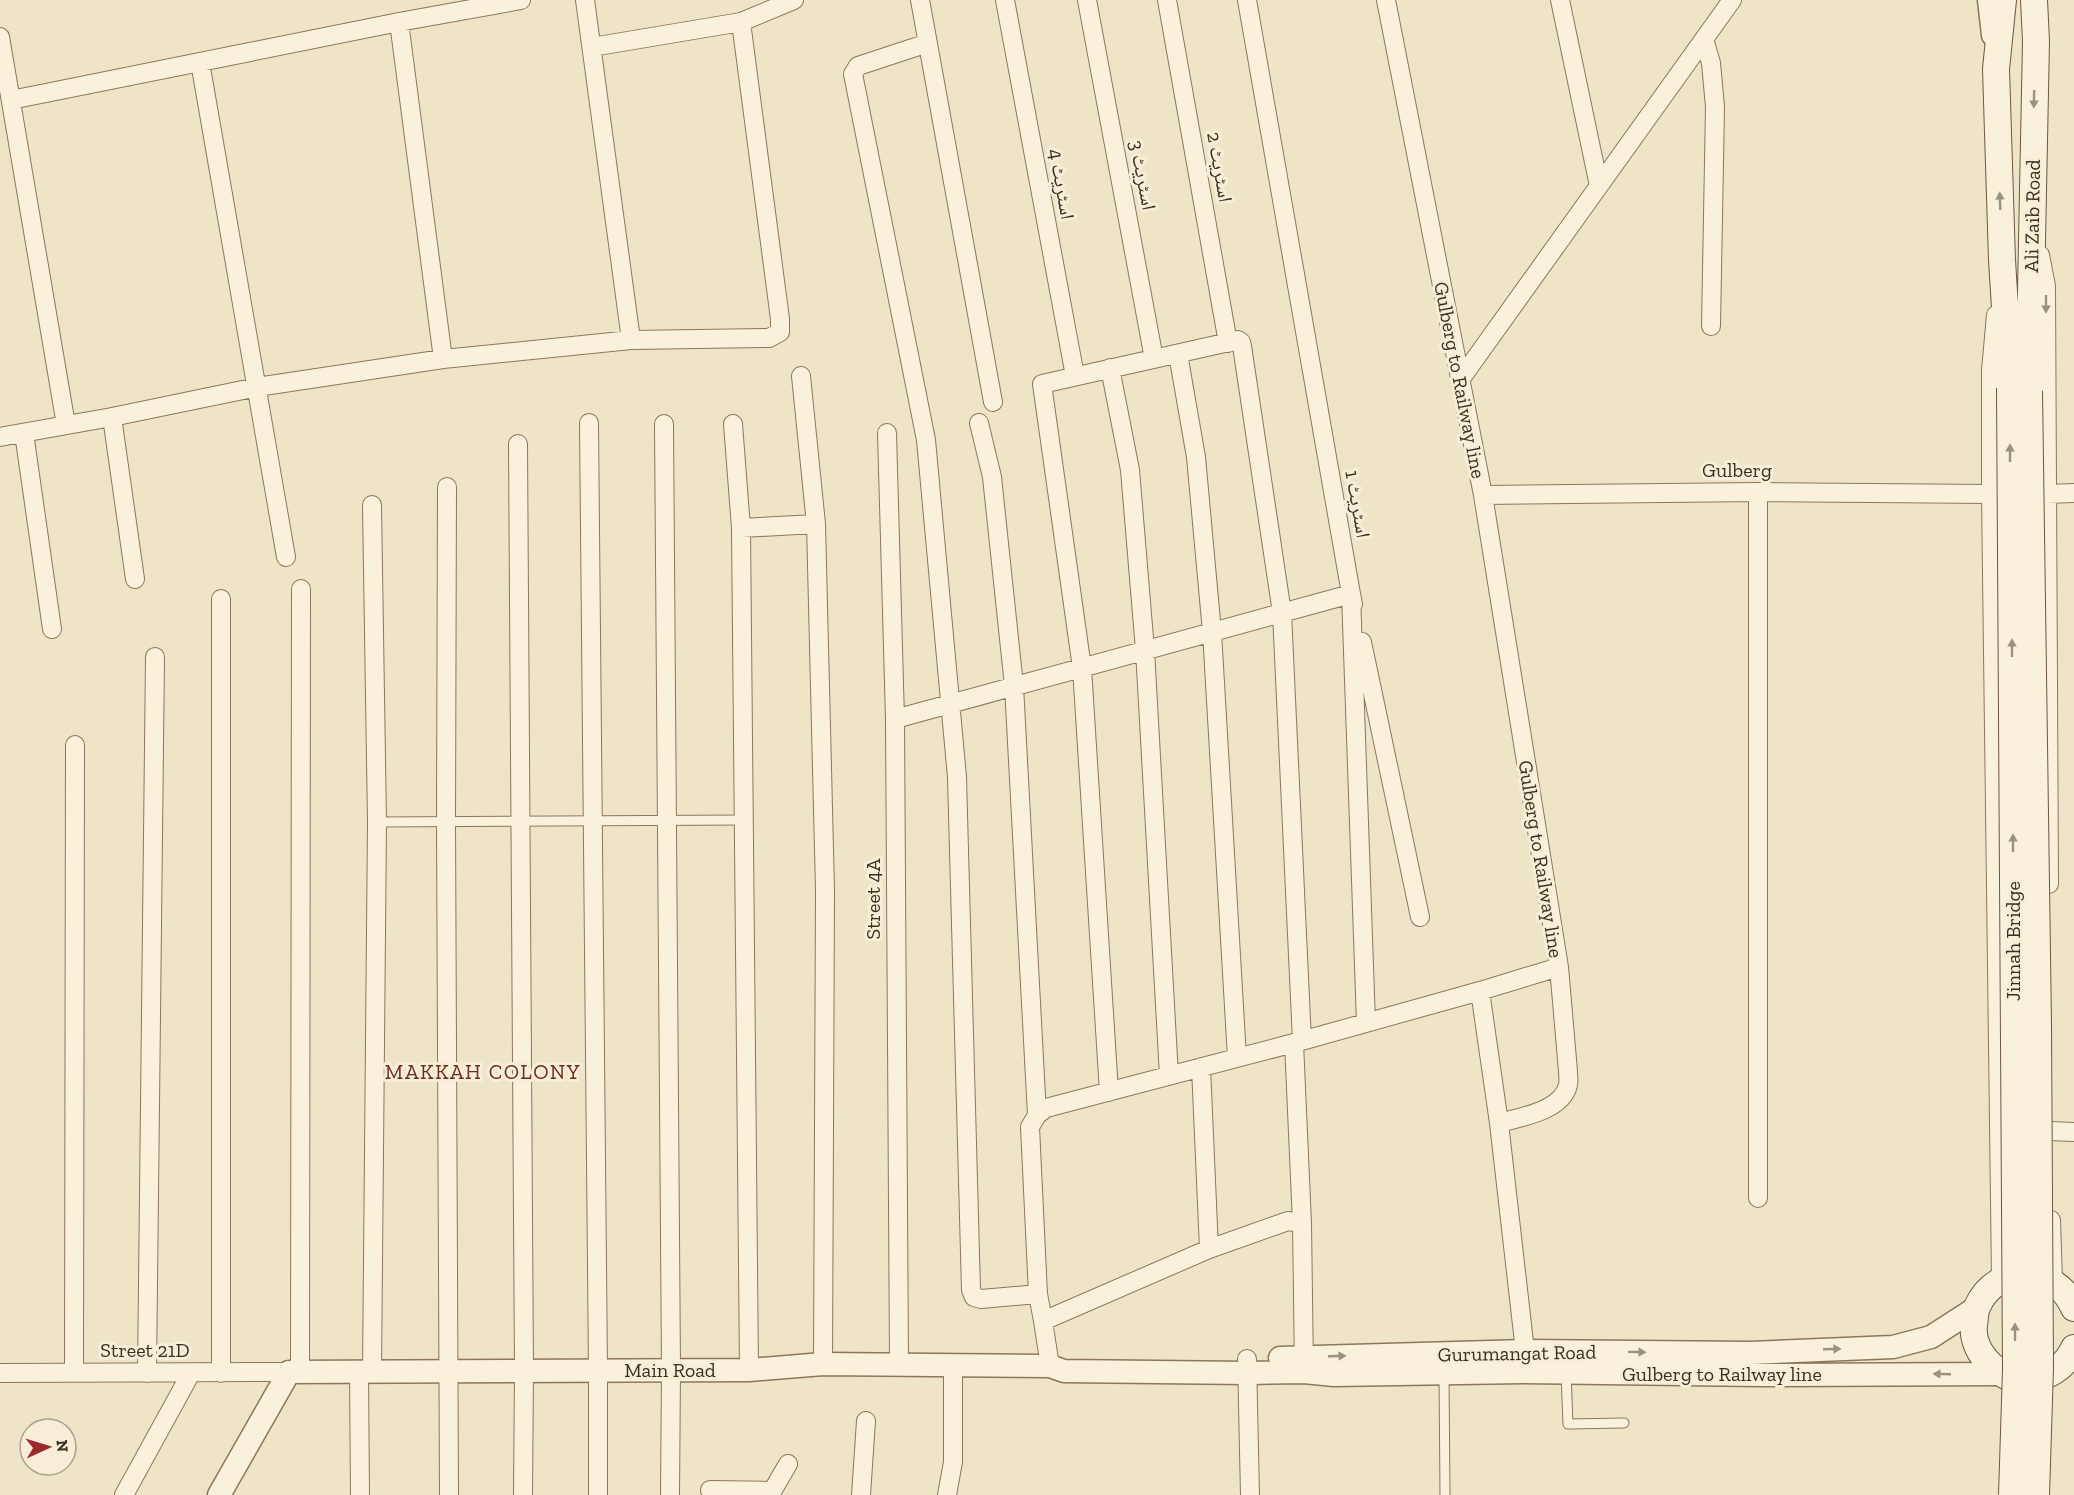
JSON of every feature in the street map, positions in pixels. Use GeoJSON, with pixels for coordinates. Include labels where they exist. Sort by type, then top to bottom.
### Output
{"type":"FeatureCollection","features":[{"type":"Feature","properties":{"kind":"main road","name":"Ali Zaib Road"},"geometry":{"type":"LineString","coordinates":[[2003,0],[1996,69],[2002,260],[2019,389]]}},
{"type":"Feature","properties":{"kind":"main road","name":"Ali Zaib Road"},"geometry":{"type":"LineString","coordinates":[[2019,389],[2032,205],[2036,41],[2034,0]]}},
{"type":"Feature","properties":{"kind":"main road","name":"Jinnah Bridge"},"geometry":{"type":"LineString","coordinates":[[2012,1495],[2016,1358],[2019,389]]}},
{"type":"Feature","properties":{"kind":"main road","name":"Jinnah Bridge"},"geometry":{"type":"LineString","coordinates":[[2019,389],[2038,1026],[2040,1368],[2036,1495]]}},
{"type":"Feature","properties":{"kind":"main road"},"geometry":{"type":"LineString","coordinates":[[2068,1296],[2036,1275],[2019,1275],[2001,1280],[1986,1292],[1976,1308],[1973,1333],[1982,1357],[2003,1375],[2025,1381],[2057,1376],[2074,1348]]}},
{"type":"Feature","properties":{"kind":"street"},"geometry":{"type":"LineString","coordinates":[[11,100],[399,22],[521,0]]}},
{"type":"Feature","properties":{"kind":"street"},"geometry":{"type":"LineString","coordinates":[[585,0],[631,340]]}},
{"type":"Feature","properties":{"kind":"street"},"geometry":{"type":"LineString","coordinates":[[592,46],[741,22],[794,0]]}},
{"type":"Feature","properties":{"kind":"street"},"geometry":{"type":"LineString","coordinates":[[920,0],[993,402]]}},
{"type":"Feature","properties":{"kind":"street","name":"اسٹریٹ 4"},"geometry":{"type":"LineString","coordinates":[[1005,0],[1074,376]]}},
{"type":"Feature","properties":{"kind":"street","name":"اسٹریٹ 3"},"geometry":{"type":"LineString","coordinates":[[1087,0],[1154,359]]}},
{"type":"Feature","properties":{"kind":"street","name":"اسٹریٹ 2"},"geometry":{"type":"LineString","coordinates":[[1167,0],[1228,343]]}},
{"type":"Feature","properties":{"kind":"street","name":"اسٹریٹ 1"},"geometry":{"type":"LineString","coordinates":[[1247,0],[1351,594],[1366,1023]]}},
{"type":"Feature","properties":{"kind":"street","name":"Gulberg to Railway line"},"geometry":{"type":"LineString","coordinates":[[1037,1115],[1046,1108],[1298,1042],[1559,968],[1483,495],[1386,0]]}},
{"type":"Feature","properties":{"kind":"street"},"geometry":{"type":"LineString","coordinates":[[1560,0],[1599,186]]}},
{"type":"Feature","properties":{"kind":"street"},"geometry":{"type":"LineString","coordinates":[[1460,380],[1732,0]]}},
{"type":"Feature","properties":{"kind":"street","name":"Ali Zaib Road"},"geometry":{"type":"LineString","coordinates":[[1989,0],[1996,69]]}},
{"type":"Feature","properties":{"kind":"street","name":"Ali Zaib Road"},"geometry":{"type":"LineString","coordinates":[[2036,41],[2042,0]]}},
{"type":"Feature","properties":{"kind":"street"},"geometry":{"type":"LineString","coordinates":[[399,22],[443,358]]}},
{"type":"Feature","properties":{"kind":"street"},"geometry":{"type":"LineString","coordinates":[[0,437],[257,387],[443,358],[631,340],[769,338],[780,332],[741,22]]}},
{"type":"Feature","properties":{"kind":"street"},"geometry":{"type":"LineString","coordinates":[[0,37],[66,425]]}},
{"type":"Feature","properties":{"kind":"street"},"geometry":{"type":"LineString","coordinates":[[1704,39],[1711,63],[1715,107],[1711,326]]}},
{"type":"Feature","properties":{"kind":"street"},"geometry":{"type":"LineString","coordinates":[[928,43],[858,66],[852,74],[926,440],[957,777],[971,1290],[974,1297],[981,1299],[1038,1294]]}},
{"type":"Feature","properties":{"kind":"street"},"geometry":{"type":"LineString","coordinates":[[200,62],[286,557]]}},
{"type":"Feature","properties":{"kind":"street"},"geometry":{"type":"LineString","coordinates":[[2032,205],[2046,286],[2050,1131],[2068,1296]]}},
{"type":"Feature","properties":{"kind":"street"},"geometry":{"type":"LineString","coordinates":[[2001,1280],[1991,370],[2002,260]]}},
{"type":"Feature","properties":{"kind":"street"},"geometry":{"type":"LineString","coordinates":[[1109,1092],[1082,668],[1042,384],[1238,340],[1241,342],[1282,613],[1298,1042],[1305,1364],[1334,1375],[1444,1373],[1524,1362],[1499,1123],[1480,992]]}},
{"type":"Feature","properties":{"kind":"street"},"geometry":{"type":"LineString","coordinates":[[1178,354],[1196,457],[1212,632],[1237,1058]]}},
{"type":"Feature","properties":{"kind":"street"},"geometry":{"type":"LineString","coordinates":[[1110,368],[1130,470],[1145,650],[1169,1076]]}},
{"type":"Feature","properties":{"kind":"street"},"geometry":{"type":"LineString","coordinates":[[801,376],[816,524],[825,890],[824,1364]]}},
{"type":"Feature","properties":{"kind":"street"},"geometry":{"type":"LineString","coordinates":[[112,417],[135,579]]}},
{"type":"Feature","properties":{"kind":"street"},"geometry":{"type":"LineString","coordinates":[[589,423],[598,1371],[597,1495]]}},
{"type":"Feature","properties":{"kind":"street"},"geometry":{"type":"LineString","coordinates":[[979,423],[992,477],[1014,686],[1037,1115],[1030,1127],[1038,1294],[1050,1366]]}},
{"type":"Feature","properties":{"kind":"street"},"geometry":{"type":"LineString","coordinates":[[664,424],[670,1495]]}},
{"type":"Feature","properties":{"kind":"street"},"geometry":{"type":"LineString","coordinates":[[733,424],[741,528],[749,1370]]}},
{"type":"Feature","properties":{"kind":"street"},"geometry":{"type":"LineString","coordinates":[[24,433],[52,628]]}},
{"type":"Feature","properties":{"kind":"street","name":"Street 4A"},"geometry":{"type":"LineString","coordinates":[[887,434],[895,719],[899,1364]]}},
{"type":"Feature","properties":{"kind":"street"},"geometry":{"type":"LineString","coordinates":[[519,444],[523,1495]]}},
{"type":"Feature","properties":{"kind":"street"},"geometry":{"type":"LineString","coordinates":[[447,487],[449,1495]]}},
{"type":"Feature","properties":{"kind":"street"},"geometry":{"type":"LineString","coordinates":[[1758,492],[1758,1198]]}},
{"type":"Feature","properties":{"kind":"street","name":"Gulberg"},"geometry":{"type":"LineString","coordinates":[[1483,495],[1758,492],[1991,494]]}},
{"type":"Feature","properties":{"kind":"street"},"geometry":{"type":"LineString","coordinates":[[2047,494],[2074,493]]}},
{"type":"Feature","properties":{"kind":"street"},"geometry":{"type":"LineString","coordinates":[[360,1495],[365,1372],[377,822],[372,505]]}},
{"type":"Feature","properties":{"kind":"street"},"geometry":{"type":"LineString","coordinates":[[741,528],[816,524]]}},
{"type":"Feature","properties":{"kind":"street"},"geometry":{"type":"LineString","coordinates":[[219,1495],[294,1372],[301,590]]}},
{"type":"Feature","properties":{"kind":"street"},"geometry":{"type":"LineString","coordinates":[[895,719],[1351,594],[1420,917]]}},
{"type":"Feature","properties":{"kind":"street"},"geometry":{"type":"LineString","coordinates":[[220,599],[221,1373]]}},
{"type":"Feature","properties":{"kind":"street"},"geometry":{"type":"LineString","coordinates":[[147,1373],[155,657]]}},
{"type":"Feature","properties":{"kind":"street"},"geometry":{"type":"LineString","coordinates":[[74,1373],[75,745]]}},
{"type":"Feature","properties":{"kind":"street"},"geometry":{"type":"LineString","coordinates":[[1499,1123],[1551,1106],[1562,1097],[1568,1086],[1559,968]]}},
{"type":"Feature","properties":{"kind":"street"},"geometry":{"type":"LineString","coordinates":[[1201,1067],[1209,1249]]}},
{"type":"Feature","properties":{"kind":"street"},"geometry":{"type":"LineString","coordinates":[[2050,1131],[2074,1132]]}},
{"type":"Feature","properties":{"kind":"street"},"geometry":{"type":"LineString","coordinates":[[1043,1321],[1209,1249],[1288,1221],[1302,1223]]}},
{"type":"Feature","properties":{"kind":"street","name":"Gurumangat Road"},"geometry":{"type":"LineString","coordinates":[[1305,1364],[1524,1362],[1893,1347],[1931,1338],[1976,1308]]}},
{"type":"Feature","properties":{"kind":"street","name":"Gulberg to Railway line"},"geometry":{"type":"LineString","coordinates":[[1524,1362],[1566,1373],[2003,1375]]}},
{"type":"Feature","properties":{"kind":"street","name":"Main Road"},"geometry":{"type":"LineString","coordinates":[[294,1372],[749,1370],[824,1364],[1050,1366],[1064,1371],[1305,1364]]}},
{"type":"Feature","properties":{"kind":"street"},"geometry":{"type":"LineString","coordinates":[[947,1495],[953,1462],[953,1365]]}},
{"type":"Feature","properties":{"kind":"street"},"geometry":{"type":"LineString","coordinates":[[1247,1366],[1250,1495]]}},
{"type":"Feature","properties":{"kind":"street"},"geometry":{"type":"LineString","coordinates":[[124,1495],[191,1372]]}},
{"type":"Feature","properties":{"kind":"street","name":"Street 21D"},"geometry":{"type":"LineString","coordinates":[[2,1376],[74,1373],[294,1372]]}},
{"type":"Feature","properties":{"kind":"street"},"geometry":{"type":"LineString","coordinates":[[2003,1375],[2004,1495]]}},
{"type":"Feature","properties":{"kind":"street"},"geometry":{"type":"LineString","coordinates":[[2043,1495],[2057,1376]]}},
{"type":"Feature","properties":{"kind":"street"},"geometry":{"type":"LineString","coordinates":[[861,1495],[866,1420]]}},
{"type":"Feature","properties":{"kind":"street"},"geometry":{"type":"LineString","coordinates":[[710,1490],[771,1493],[788,1464]]}},
{"type":"Feature","properties":{"kind":"lane"},"geometry":{"type":"LineString","coordinates":[[377,822],[744,820]]}},
{"type":"Feature","properties":{"kind":"lane"},"geometry":{"type":"LineString","coordinates":[[1444,1373],[1445,1495]]}},
{"type":"Feature","properties":{"kind":"lane"},"geometry":{"type":"LineString","coordinates":[[1566,1373],[1568,1424],[1624,1422]]}},
{"type":"Feature","properties":{"kind":"district","name":"MAKKAH COLONY"},"geometry":{"type":"Point","coordinates":[483,1072]}}]}
